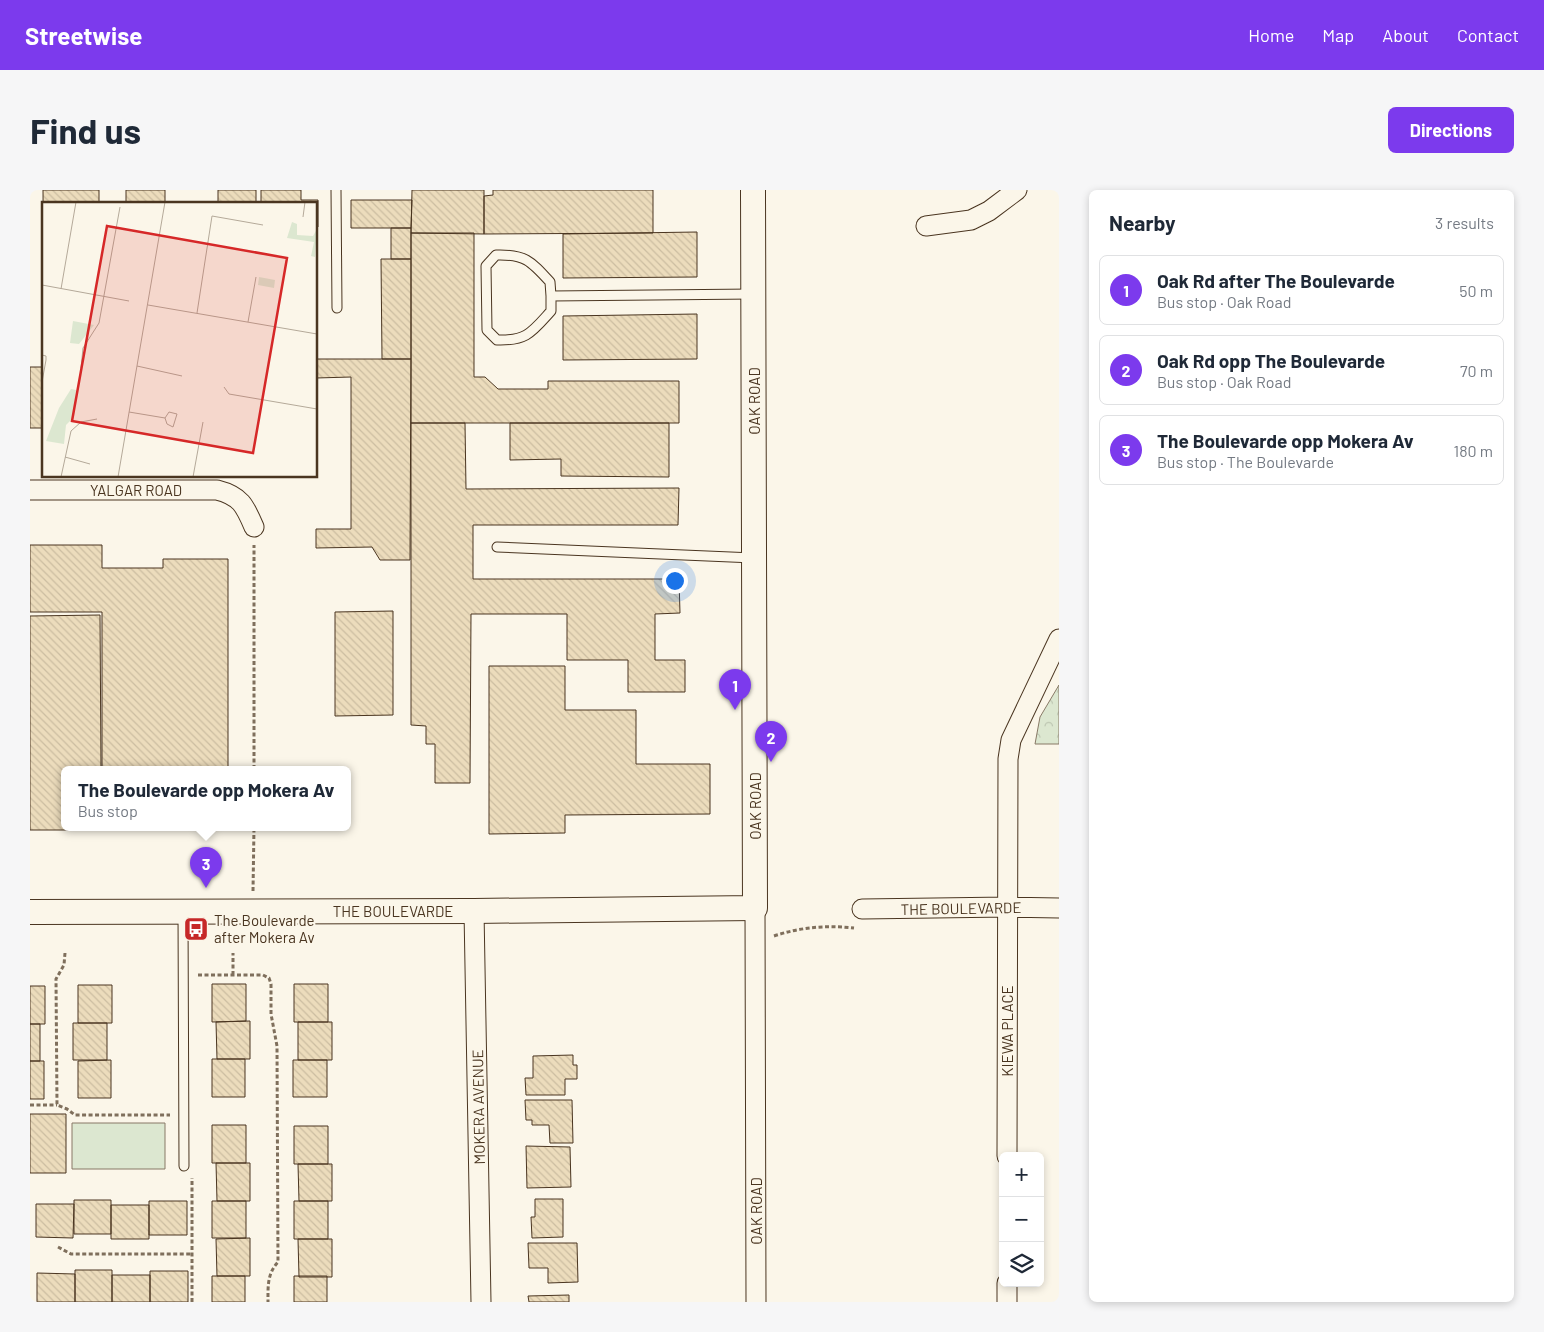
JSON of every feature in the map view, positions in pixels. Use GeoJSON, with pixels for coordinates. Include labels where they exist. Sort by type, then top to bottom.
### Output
{"type":"FeatureCollection","features":[{"type":"Feature","properties":{"kind":"street","name":"OAK ROAD"},"geometry":{"type":"LineString","coordinates":[[753,190],[756,1302]]}},
{"type":"Feature","properties":{"kind":"street"},"geometry":{"type":"LineString","coordinates":[[926,226],[971,220],[989,211],[1017,190]]}},
{"type":"Feature","properties":{"kind":"street","name":"YALGAR ROAD"},"geometry":{"type":"LineString","coordinates":[[30,490],[217,490],[226,492],[239,499],[248,512],[254,527]]}},
{"type":"Feature","properties":{"kind":"street","name":"KIEWA PLACE"},"geometry":{"type":"LineString","coordinates":[[1007,1152],[1006,906],[1008,759],[1011,740],[1059,638]]}},
{"type":"Feature","properties":{"kind":"street","name":"THE BOULEVARDE"},"geometry":{"type":"LineString","coordinates":[[862,909],[1006,906],[1059,908]]}},
{"type":"Feature","properties":{"kind":"street","name":"THE BOULEVARDE"},"geometry":{"type":"LineString","coordinates":[[30,912],[755,908]]}},
{"type":"Feature","properties":{"kind":"street","name":"MOKERA AVENUE"},"geometry":{"type":"LineString","coordinates":[[474,911],[481,1302]]}},
{"type":"Feature","properties":{"kind":"street"},"geometry":{"type":"LineString","coordinates":[[1007,1287],[1007,1302]]}},
{"type":"Feature","properties":{"kind":"lane"},"geometry":{"type":"LineString","coordinates":[[336,190],[337,308]]}},
{"type":"Feature","properties":{"kind":"lane"},"geometry":{"type":"LineString","coordinates":[[514,254],[532,262],[550,282],[550,296],[551,311],[532,332],[514,340],[497,340],[487,330],[486,266],[496,255],[514,254]]}},
{"type":"Feature","properties":{"kind":"lane"},"geometry":{"type":"LineString","coordinates":[[550,296],[754,294]]}},
{"type":"Feature","properties":{"kind":"lane"},"geometry":{"type":"LineString","coordinates":[[497,547],[754,558]]}},
{"type":"Feature","properties":{"kind":"lane"},"geometry":{"type":"LineString","coordinates":[[183,912],[184,1166]]}},
{"type":"Feature","properties":{"kind":"path"},"geometry":{"type":"LineString","coordinates":[[254,527],[254,766]]}},
{"type":"Feature","properties":{"kind":"path"},"geometry":{"type":"LineString","coordinates":[[252,912],[254,831]]}},
{"type":"Feature","properties":{"kind":"path"},"geometry":{"type":"LineString","coordinates":[[756,942],[795,929],[834,926],[862,929],[862,909]]}},
{"type":"Feature","properties":{"kind":"path"},"geometry":{"type":"LineString","coordinates":[[57,1105],[56,979],[64,965],[65,953]]}},
{"type":"Feature","properties":{"kind":"path"},"geometry":{"type":"LineString","coordinates":[[233,953],[233,975]]}},
{"type":"Feature","properties":{"kind":"path"},"geometry":{"type":"LineString","coordinates":[[182,976],[263,975],[269,978],[271,984],[271,1014],[277,1046],[278,1262],[271,1269],[268,1279],[268,1302]]}},
{"type":"Feature","properties":{"kind":"path"},"geometry":{"type":"LineString","coordinates":[[30,1105],[57,1105],[67,1108],[75,1115],[183,1115]]}},
{"type":"Feature","properties":{"kind":"path"},"geometry":{"type":"LineString","coordinates":[[192,1191],[192,1302]]}},
{"type":"Feature","properties":{"kind":"path"},"geometry":{"type":"LineString","coordinates":[[58,1247],[71,1254],[192,1254]]}},
{"type":"Feature","properties":{"kind":"green space"},"geometry":{"type":"Polygon","coordinates":[[[1059,685],[1059,744],[1035,744],[1040,717],[1059,685]]]}},
{"type":"Feature","properties":{"kind":"green space"},"geometry":{"type":"Polygon","coordinates":[[[72,1123],[165,1123],[165,1169],[72,1169],[72,1123]]]}},
{"type":"Feature","properties":{"kind":"building"},"geometry":{"type":"Polygon","coordinates":[[[43,190],[99,190],[99,202],[43,202],[43,190]]]}},
{"type":"Feature","properties":{"kind":"building"},"geometry":{"type":"Polygon","coordinates":[[[126,190],[165,190],[165,202],[126,202],[126,190]]]}},
{"type":"Feature","properties":{"kind":"building"},"geometry":{"type":"Polygon","coordinates":[[[218,190],[256,190],[256,202],[218,202],[218,190]]]}},
{"type":"Feature","properties":{"kind":"building"},"geometry":{"type":"Polygon","coordinates":[[[261,190],[301,190],[301,200],[318,200],[318,202],[261,202],[261,190]]]}},
{"type":"Feature","properties":{"kind":"building"},"geometry":{"type":"Polygon","coordinates":[[[412,190],[484,190],[484,234],[411,233],[412,190]]]}},
{"type":"Feature","properties":{"kind":"building"},"geometry":{"type":"Polygon","coordinates":[[[493,190],[653,190],[653,233],[484,234],[484,196],[493,195],[493,190]]]}},
{"type":"Feature","properties":{"kind":"building"},"geometry":{"type":"Polygon","coordinates":[[[351,200],[412,200],[411,228],[351,228],[351,200]]]}},
{"type":"Feature","properties":{"kind":"building"},"geometry":{"type":"Polygon","coordinates":[[[391,228],[411,228],[411,259],[391,259],[391,228]]]}},
{"type":"Feature","properties":{"kind":"building"},"geometry":{"type":"Polygon","coordinates":[[[697,232],[697,277],[563,278],[563,234],[697,232]]]}},
{"type":"Feature","properties":{"kind":"building"},"geometry":{"type":"Polygon","coordinates":[[[411,233],[474,233],[474,377],[485,377],[498,389],[548,389],[548,381],[679,381],[679,423],[411,423],[411,233]]]}},
{"type":"Feature","properties":{"kind":"building"},"geometry":{"type":"Polygon","coordinates":[[[381,259],[411,259],[411,359],[382,359],[381,259]]]}},
{"type":"Feature","properties":{"kind":"building"},"geometry":{"type":"Polygon","coordinates":[[[697,314],[697,359],[563,360],[563,316],[697,314]]]}},
{"type":"Feature","properties":{"kind":"building"},"geometry":{"type":"Polygon","coordinates":[[[318,359],[411,359],[410,560],[380,560],[372,547],[316,548],[316,529],[351,529],[351,377],[318,378],[318,359]]]}},
{"type":"Feature","properties":{"kind":"building"},"geometry":{"type":"Polygon","coordinates":[[[30,367],[42,367],[42,428],[30,428],[30,367]]]}},
{"type":"Feature","properties":{"kind":"building"},"geometry":{"type":"Polygon","coordinates":[[[411,423],[465,423],[466,489],[679,488],[678,525],[473,525],[473,579],[679,579],[680,613],[655,614],[655,660],[685,660],[685,692],[628,692],[628,660],[567,660],[567,614],[471,614],[470,783],[435,783],[435,744],[426,744],[426,726],[411,725],[411,423]]]}},
{"type":"Feature","properties":{"kind":"building"},"geometry":{"type":"Polygon","coordinates":[[[510,423],[669,423],[669,477],[561,476],[561,459],[510,460],[510,423]]]}},
{"type":"Feature","properties":{"kind":"building"},"geometry":{"type":"Polygon","coordinates":[[[30,545],[102,545],[102,568],[163,568],[163,559],[228,559],[228,766],[102,766],[102,612],[30,612],[30,545]]]}},
{"type":"Feature","properties":{"kind":"building"},"geometry":{"type":"Polygon","coordinates":[[[393,611],[393,715],[335,716],[335,612],[393,611]]]}},
{"type":"Feature","properties":{"kind":"building"},"geometry":{"type":"Polygon","coordinates":[[[100,615],[101,766],[61,766],[61,830],[30,830],[30,616],[100,615]]]}},
{"type":"Feature","properties":{"kind":"building"},"geometry":{"type":"Polygon","coordinates":[[[489,666],[565,666],[565,710],[636,710],[636,764],[710,764],[710,814],[565,815],[565,833],[489,834],[489,666]]]}},
{"type":"Feature","properties":{"kind":"building"},"geometry":{"type":"Polygon","coordinates":[[[212,984],[246,984],[246,1021],[212,1022],[212,984]]]}},
{"type":"Feature","properties":{"kind":"building"},"geometry":{"type":"Polygon","coordinates":[[[294,984],[328,984],[328,1022],[294,1022],[294,984]]]}},
{"type":"Feature","properties":{"kind":"building"},"geometry":{"type":"Polygon","coordinates":[[[78,985],[112,985],[112,1023],[78,1023],[78,985]]]}},
{"type":"Feature","properties":{"kind":"building"},"geometry":{"type":"Polygon","coordinates":[[[30,986],[45,986],[45,1024],[30,1024],[30,986]]]}},
{"type":"Feature","properties":{"kind":"building"},"geometry":{"type":"Polygon","coordinates":[[[250,1021],[250,1059],[217,1059],[216,1022],[250,1021]]]}},
{"type":"Feature","properties":{"kind":"building"},"geometry":{"type":"Polygon","coordinates":[[[298,1022],[332,1022],[332,1060],[298,1060],[298,1022]]]}},
{"type":"Feature","properties":{"kind":"building"},"geometry":{"type":"Polygon","coordinates":[[[73,1023],[107,1023],[107,1060],[73,1060],[73,1023]]]}},
{"type":"Feature","properties":{"kind":"building"},"geometry":{"type":"Polygon","coordinates":[[[30,1024],[40,1024],[40,1061],[30,1061],[30,1024]]]}},
{"type":"Feature","properties":{"kind":"building"},"geometry":{"type":"Polygon","coordinates":[[[573,1055],[573,1065],[577,1065],[577,1079],[565,1079],[565,1095],[526,1095],[525,1078],[533,1078],[533,1056],[573,1055]]]}},
{"type":"Feature","properties":{"kind":"building"},"geometry":{"type":"Polygon","coordinates":[[[212,1059],[245,1059],[245,1097],[212,1097],[212,1059]]]}},
{"type":"Feature","properties":{"kind":"building"},"geometry":{"type":"Polygon","coordinates":[[[111,1060],[111,1098],[78,1098],[78,1061],[111,1060]]]}},
{"type":"Feature","properties":{"kind":"building"},"geometry":{"type":"Polygon","coordinates":[[[293,1060],[327,1060],[327,1097],[293,1097],[293,1060]]]}},
{"type":"Feature","properties":{"kind":"building"},"geometry":{"type":"Polygon","coordinates":[[[30,1061],[44,1061],[44,1099],[30,1099],[30,1061]]]}},
{"type":"Feature","properties":{"kind":"building"},"geometry":{"type":"Polygon","coordinates":[[[525,1100],[572,1100],[573,1143],[550,1143],[549,1125],[532,1125],[532,1120],[526,1120],[525,1100]]]}},
{"type":"Feature","properties":{"kind":"building"},"geometry":{"type":"Polygon","coordinates":[[[30,1114],[66,1114],[66,1173],[30,1173],[30,1114]]]}},
{"type":"Feature","properties":{"kind":"building"},"geometry":{"type":"Polygon","coordinates":[[[212,1125],[246,1125],[246,1163],[212,1163],[212,1125]]]}},
{"type":"Feature","properties":{"kind":"building"},"geometry":{"type":"Polygon","coordinates":[[[294,1126],[328,1126],[328,1164],[294,1164],[294,1126]]]}},
{"type":"Feature","properties":{"kind":"building"},"geometry":{"type":"Polygon","coordinates":[[[526,1146],[570,1147],[571,1187],[527,1188],[526,1146]]]}},
{"type":"Feature","properties":{"kind":"building"},"geometry":{"type":"Polygon","coordinates":[[[216,1163],[250,1163],[250,1201],[217,1201],[216,1163]]]}},
{"type":"Feature","properties":{"kind":"building"},"geometry":{"type":"Polygon","coordinates":[[[298,1164],[332,1164],[332,1201],[299,1201],[298,1164]]]}},
{"type":"Feature","properties":{"kind":"building"},"geometry":{"type":"Polygon","coordinates":[[[535,1199],[563,1199],[563,1237],[532,1238],[531,1217],[535,1217],[535,1199]]]}},
{"type":"Feature","properties":{"kind":"building"},"geometry":{"type":"Polygon","coordinates":[[[74,1200],[111,1200],[111,1234],[74,1234],[74,1200]]]}},
{"type":"Feature","properties":{"kind":"building"},"geometry":{"type":"Polygon","coordinates":[[[149,1201],[187,1201],[187,1235],[149,1235],[149,1201]]]}},
{"type":"Feature","properties":{"kind":"building"},"geometry":{"type":"Polygon","coordinates":[[[212,1201],[246,1201],[246,1238],[212,1238],[212,1201]]]}},
{"type":"Feature","properties":{"kind":"building"},"geometry":{"type":"Polygon","coordinates":[[[294,1201],[328,1201],[328,1239],[294,1239],[294,1201]]]}},
{"type":"Feature","properties":{"kind":"building"},"geometry":{"type":"Polygon","coordinates":[[[36,1204],[74,1204],[73,1238],[36,1237],[36,1204]]]}},
{"type":"Feature","properties":{"kind":"building"},"geometry":{"type":"Polygon","coordinates":[[[111,1205],[149,1205],[149,1239],[111,1239],[111,1205]]]}},
{"type":"Feature","properties":{"kind":"building"},"geometry":{"type":"Polygon","coordinates":[[[250,1238],[250,1276],[217,1276],[216,1239],[250,1238]]]}},
{"type":"Feature","properties":{"kind":"building"},"geometry":{"type":"Polygon","coordinates":[[[298,1239],[332,1239],[332,1277],[299,1277],[298,1239]]]}},
{"type":"Feature","properties":{"kind":"building"},"geometry":{"type":"Polygon","coordinates":[[[528,1243],[577,1243],[578,1282],[548,1283],[548,1268],[529,1268],[528,1243]]]}},
{"type":"Feature","properties":{"kind":"building"},"geometry":{"type":"Polygon","coordinates":[[[75,1270],[112,1270],[112,1302],[75,1302],[75,1270]]]}},
{"type":"Feature","properties":{"kind":"building"},"geometry":{"type":"Polygon","coordinates":[[[150,1271],[188,1271],[188,1302],[150,1302],[150,1271]]]}},
{"type":"Feature","properties":{"kind":"building"},"geometry":{"type":"Polygon","coordinates":[[[37,1273],[75,1274],[75,1302],[37,1302],[37,1273]]]}},
{"type":"Feature","properties":{"kind":"building"},"geometry":{"type":"Polygon","coordinates":[[[112,1275],[150,1275],[150,1302],[112,1302],[112,1275]]]}},
{"type":"Feature","properties":{"kind":"building"},"geometry":{"type":"Polygon","coordinates":[[[212,1276],[245,1276],[245,1302],[212,1302],[212,1276]]]}},
{"type":"Feature","properties":{"kind":"building"},"geometry":{"type":"Polygon","coordinates":[[[294,1276],[327,1276],[327,1302],[294,1302],[294,1276]]]}},
{"type":"Feature","properties":{"kind":"building"},"geometry":{"type":"Polygon","coordinates":[[[569,1295],[569,1302],[529,1302],[528,1296],[569,1295]]]}},
{"type":"Feature","properties":{"kind":"place","name":"Oak Rd after The Boulevarde"},"geometry":{"type":"Point","coordinates":[735,710]}},
{"type":"Feature","properties":{"kind":"place","name":"Oak Rd opp The Boulevarde"},"geometry":{"type":"Point","coordinates":[771,762]}},
{"type":"Feature","properties":{"kind":"place","name":"The Boulevarde opp Mokera Av"},"geometry":{"type":"Point","coordinates":[206,888]}},
{"type":"Feature","properties":{"kind":"place","name":"The Boulevarde after Mokera Av"},"geometry":{"type":"Point","coordinates":[196,929]}}]}
